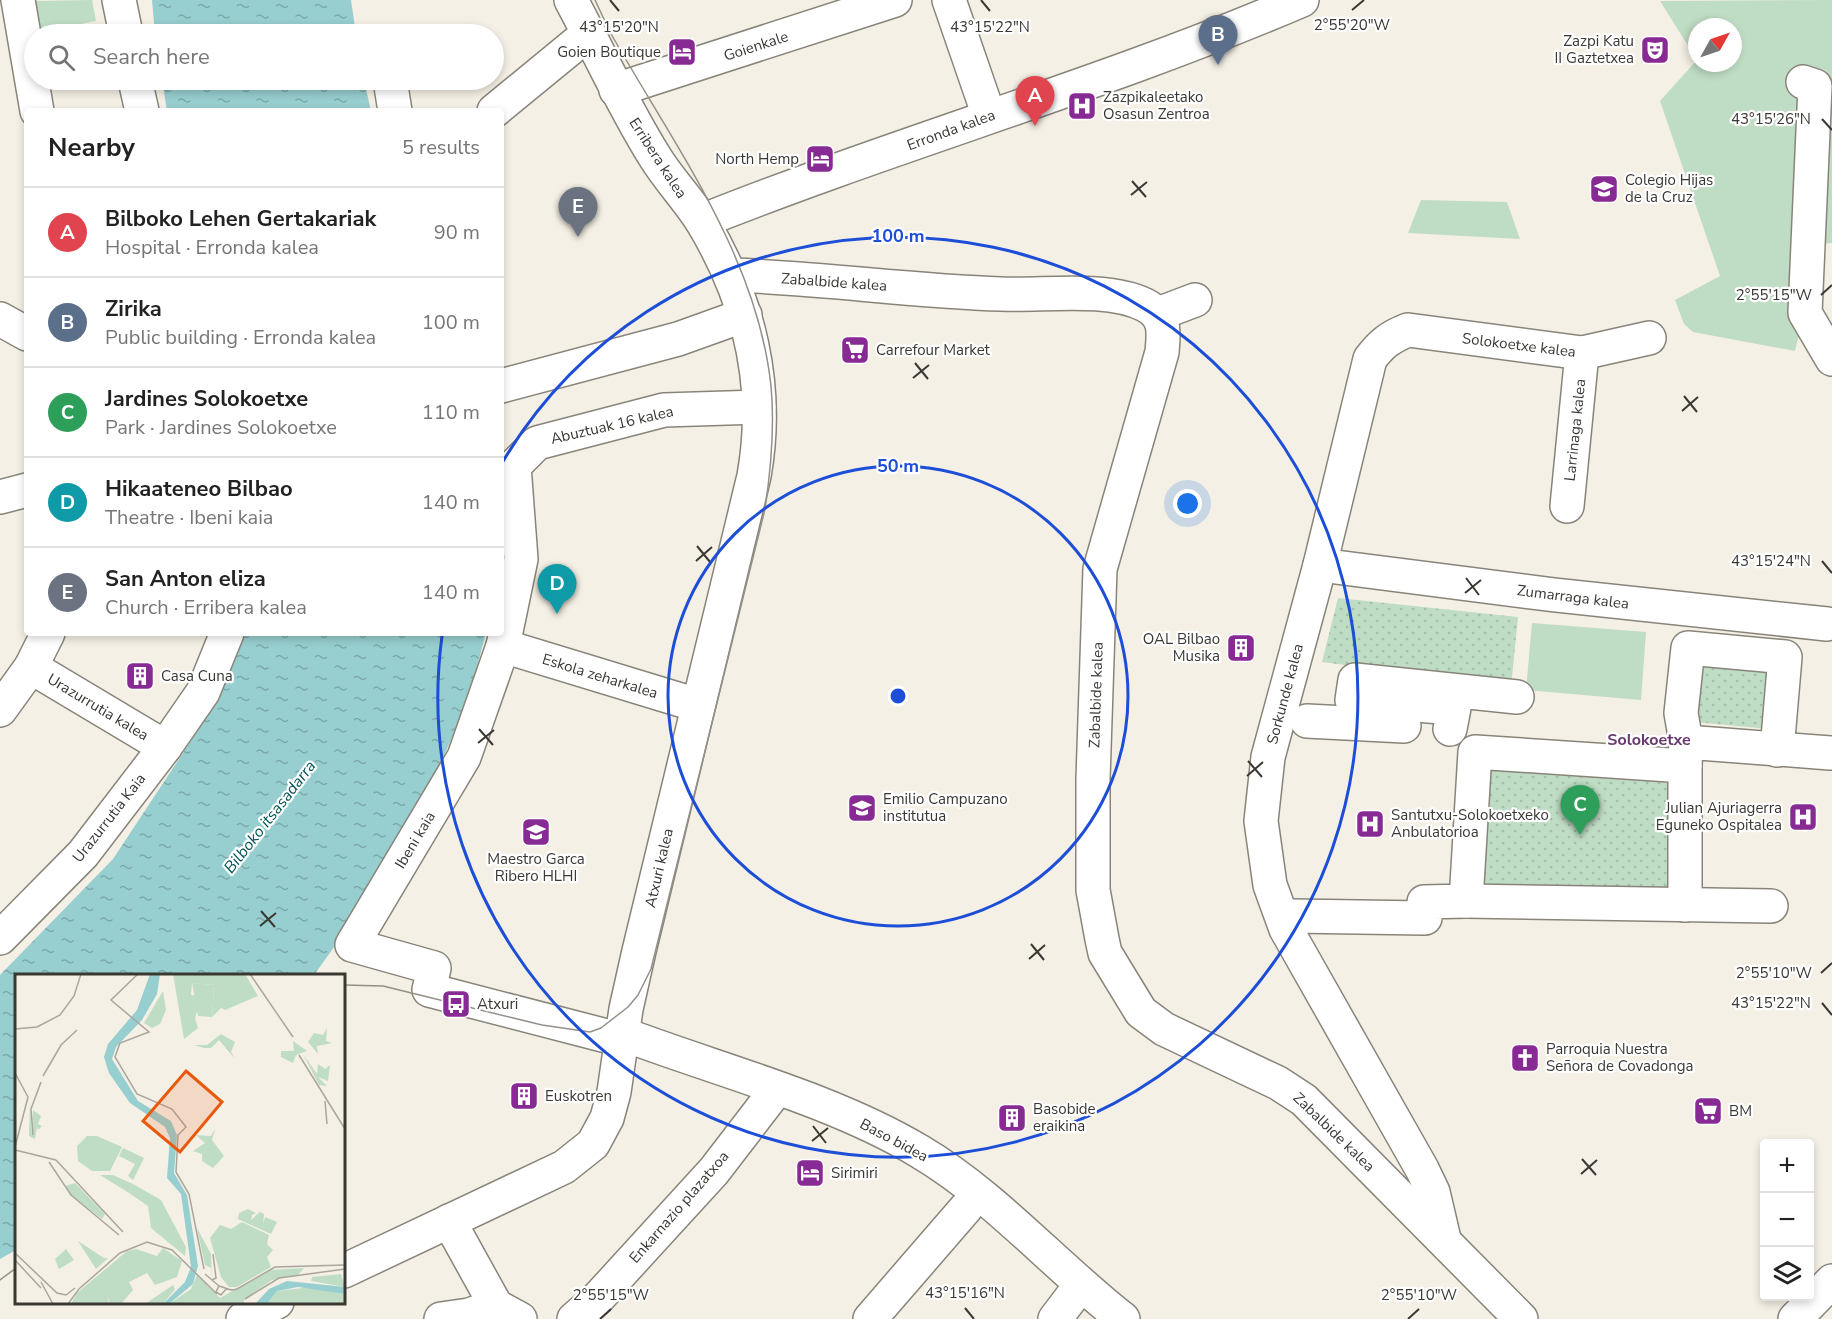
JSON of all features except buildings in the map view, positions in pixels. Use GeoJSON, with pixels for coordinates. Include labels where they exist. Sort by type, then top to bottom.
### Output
{"type":"FeatureCollection","features":[{"type":"Feature","properties":{"kind":"street"},"geometry":{"type":"LineString","coordinates":[[18,0],[24,35]]}},
{"type":"Feature","properties":{"kind":"street"},"geometry":{"type":"LineString","coordinates":[[119,0],[124,24]]}},
{"type":"Feature","properties":{"kind":"street","name":"Erribera kalea"},"geometry":{"type":"LineString","coordinates":[[571,0],[616,90],[656,159],[702,221],[732,275],[745,315]]}},
{"type":"Feature","properties":{"kind":"street","name":"Goienkale"},"geometry":{"type":"LineString","coordinates":[[616,90],[895,0]]}},
{"type":"Feature","properties":{"kind":"street"},"geometry":{"type":"LineString","coordinates":[[949,0],[989,116]]}},
{"type":"Feature","properties":{"kind":"street","name":"Erronda kalea"},"geometry":{"type":"LineString","coordinates":[[702,221],[989,116],[1101,78],[1236,28],[1302,0]]}},
{"type":"Feature","properties":{"kind":"street"},"geometry":{"type":"LineString","coordinates":[[498,108],[589,33]]}},
{"type":"Feature","properties":{"kind":"street"},"geometry":{"type":"LineString","coordinates":[[1803,82],[1815,86],[1805,313],[1832,359]]}},
{"type":"Feature","properties":{"kind":"street"},"geometry":{"type":"LineString","coordinates":[[33,90],[36,108]]}},
{"type":"Feature","properties":{"kind":"street"},"geometry":{"type":"LineString","coordinates":[[137,90],[141,108]]}},
{"type":"Feature","properties":{"kind":"street"},"geometry":{"type":"LineString","coordinates":[[392,90],[395,108]]}},
{"type":"Feature","properties":{"kind":"street","name":"Zabalbide kalea"},"geometry":{"type":"LineString","coordinates":[[732,275],[1000,294],[1120,297],[1143,304],[1158,314],[1164,327],[1162,352],[1100,569],[1093,779],[1093,879],[1105,953],[1141,1012],[1164,1029],[1278,1083],[1304,1100],[1521,1319]]}},
{"type":"Feature","properties":{"kind":"street"},"geometry":{"type":"LineString","coordinates":[[1158,314],[1195,300]]}},
{"type":"Feature","properties":{"kind":"street"},"geometry":{"type":"LineString","coordinates":[[504,385],[678,339],[745,315]]}},
{"type":"Feature","properties":{"kind":"street","name":"Atxuri kalea"},"geometry":{"type":"LineString","coordinates":[[345,1271],[564,1167],[593,1144],[607,1118],[614,1092],[639,951],[756,462],[759,407],[757,368],[745,315]]}},
{"type":"Feature","properties":{"kind":"street"},"geometry":{"type":"LineString","coordinates":[[0,319],[24,332]]}},
{"type":"Feature","properties":{"kind":"street","name":"Sorkunde kalea"},"geometry":{"type":"LineString","coordinates":[[1389,327],[1370,359],[1320,565],[1268,757],[1261,821],[1270,885],[1286,929],[1422,1169],[1433,1192],[1444,1239]]}},
{"type":"Feature","properties":{"kind":"street","name":"Solokoetxe kalea"},"geometry":{"type":"LineString","coordinates":[[1389,327],[1582,353],[1649,338]]}},
{"type":"Feature","properties":{"kind":"street","name":"Larrinaga kalea"},"geometry":{"type":"LineString","coordinates":[[1567,506],[1582,353]]}},
{"type":"Feature","properties":{"kind":"street","name":"Abuztuak 16 kalea"},"geometry":{"type":"LineString","coordinates":[[537,443],[664,410],[759,407]]}},
{"type":"Feature","properties":{"kind":"street","name":"Ibeni kaia"},"geometry":{"type":"LineString","coordinates":[[537,443],[514,466],[521,559],[503,646],[464,757],[352,945],[434,968],[429,990],[622,1037]]}},
{"type":"Feature","properties":{"kind":"street"},"geometry":{"type":"LineString","coordinates":[[0,496],[24,491]]}},
{"type":"Feature","properties":{"kind":"street","name":"Zumarraga kalea"},"geometry":{"type":"LineString","coordinates":[[1320,565],[1555,595],[1824,619]]}},
{"type":"Feature","properties":{"kind":"street"},"geometry":{"type":"LineString","coordinates":[[1777,750],[1785,657],[1824,619]]}},
{"type":"Feature","properties":{"kind":"street","name":"Urazurrutia kalea"},"geometry":{"type":"LineString","coordinates":[[0,710],[31,667],[46,636]]}},
{"type":"Feature","properties":{"kind":"street","name":"Urazurrutia Kaia"},"geometry":{"type":"LineString","coordinates":[[0,938],[84,854],[165,747],[203,692],[226,636]]}},
{"type":"Feature","properties":{"kind":"street","name":"Eskola zeharkalea"},"geometry":{"type":"LineString","coordinates":[[503,646],[697,705]]}},
{"type":"Feature","properties":{"kind":"street"},"geometry":{"type":"LineString","coordinates":[[1685,905],[1686,754],[1681,713],[1688,648],[1785,657]]}},
{"type":"Feature","properties":{"kind":"street","name":"Urazurrutia kalea"},"geometry":{"type":"LineString","coordinates":[[31,667],[165,747]]}},
{"type":"Feature","properties":{"kind":"street"},"geometry":{"type":"LineString","coordinates":[[1450,729],[1454,708],[1352,700],[1355,680],[1517,697]]}},
{"type":"Feature","properties":{"kind":"street"},"geometry":{"type":"LineString","coordinates":[[1307,721],[1476,732],[1466,900]]}},
{"type":"Feature","properties":{"kind":"street"},"geometry":{"type":"LineString","coordinates":[[1475,752],[1686,754],[1777,750],[1830,753]]}},
{"type":"Feature","properties":{"kind":"street"},"geometry":{"type":"LineString","coordinates":[[1292,916],[1425,918],[1424,902],[1466,900],[1771,906]]}},
{"type":"Feature","properties":{"kind":"street","name":"Baso bidea"},"geometry":{"type":"LineString","coordinates":[[622,1037],[777,1089],[851,1118],[919,1151],[962,1181],[1037,1242],[1080,1286],[1123,1319]]}},
{"type":"Feature","properties":{"kind":"street","name":"Enkarnazio plazatxoa"},"geometry":{"type":"LineString","coordinates":[[574,1319],[584,1312],[617,1278],[714,1172],[777,1089]]}},
{"type":"Feature","properties":{"kind":"street"},"geometry":{"type":"LineString","coordinates":[[870,1319],[966,1208]]}},
{"type":"Feature","properties":{"kind":"street"},"geometry":{"type":"LineString","coordinates":[[441,1319],[508,1313],[449,1221]]}},
{"type":"Feature","properties":{"kind":"street"},"geometry":{"type":"LineString","coordinates":[[1795,1319],[1832,1281]]}},
{"type":"Feature","properties":{"kind":"street"},"geometry":{"type":"LineString","coordinates":[[1055,1319],[1080,1286]]}},
{"type":"Feature","properties":{"kind":"street"},"geometry":{"type":"LineString","coordinates":[[243,1319],[273,1304]]}},
{"type":"Feature","properties":{"kind":"green space"},"geometry":{"type":"Polygon","coordinates":[[[92,0],[96,21],[81,24],[40,24],[36,1],[92,0]]]}},
{"type":"Feature","properties":{"kind":"green space"},"geometry":{"type":"Polygon","coordinates":[[[1832,0],[1832,243],[1820,244],[1795,351],[1693,332],[1684,324],[1675,300],[1720,276],[1660,101],[1688,70],[1688,72],[1742,72],[1742,18],[1688,18],[1688,46],[1660,1],[1832,0]]]}},
{"type":"Feature","properties":{"kind":"green space"},"geometry":{"type":"Polygon","coordinates":[[[1421,200],[1507,202],[1520,239],[1408,233],[1421,200]]]}},
{"type":"Feature","properties":{"kind":"green space"},"geometry":{"type":"Polygon","coordinates":[[[1338,598],[1518,617],[1511,687],[1322,662],[1338,598]]]}},
{"type":"Feature","properties":{"kind":"green space"},"geometry":{"type":"Polygon","coordinates":[[[1532,623],[1646,632],[1641,700],[1526,690],[1532,623]]]}},
{"type":"Feature","properties":{"kind":"green space"},"geometry":{"type":"Polygon","coordinates":[[[1699,655],[1775,662],[1769,729],[1694,722],[1699,655]]]}},
{"type":"Feature","properties":{"kind":"green space"},"geometry":{"type":"Polygon","coordinates":[[[1487,766],[1679,784],[1671,892],[1484,886],[1487,766]]]}},
{"type":"Feature","properties":{"kind":"water"},"geometry":{"type":"Polygon","coordinates":[[[152,0],[351,0],[355,24],[154,24],[152,0]]]}},
{"type":"Feature","properties":{"kind":"water"},"geometry":{"type":"Polygon","coordinates":[[[164,90],[366,90],[370,108],[167,108],[164,90]]]}},
{"type":"Feature","properties":{"kind":"water","name":"Bilboko itsasadarra"},"geometry":{"type":"Polygon","coordinates":[[[242,636],[485,636],[466,707],[429,788],[342,936],[315,974],[15,974],[15,1251],[0,1259],[0,975],[113,859],[212,709],[242,636]]]}},
{"type":"Feature","properties":{"kind":"tram line"},"geometry":{"type":"LineString","coordinates":[[345,985],[383,986],[542,1025],[590,1032],[601,1028],[628,1007],[638,995],[651,969],[765,509],[773,417],[771,386],[763,338],[749,291],[731,246],[685,159],[610,32],[595,0]]}},
{"type":"Feature","properties":{"kind":"tram line"},"geometry":{"type":"LineString","coordinates":[[0,1280],[15,1269]]}},
{"type":"Feature","properties":{"kind":"place","name":"Zazpi Katu II Gaztetxea"},"geometry":{"type":"Point","coordinates":[1655,50]}},
{"type":"Feature","properties":{"kind":"place","name":"Goien Boutique"},"geometry":{"type":"Point","coordinates":[682,52]}},
{"type":"Feature","properties":{"kind":"place","name":"Zirika"},"geometry":{"type":"Point","coordinates":[1218,65]}},
{"type":"Feature","properties":{"kind":"place","name":"Zazpikaleetako Osasun Zentroa"},"geometry":{"type":"Point","coordinates":[1082,106]}},
{"type":"Feature","properties":{"kind":"place","name":"Bilboko Lehen Gertakariak"},"geometry":{"type":"Point","coordinates":[1035,126]}},
{"type":"Feature","properties":{"kind":"place","name":"North Hemp"},"geometry":{"type":"Point","coordinates":[820,159]}},
{"type":"Feature","properties":{"kind":"place","name":"Colegio Hijas de la Cruz"},"geometry":{"type":"Point","coordinates":[1604,189]}},
{"type":"Feature","properties":{"kind":"place","name":"San Anton eliza"},"geometry":{"type":"Point","coordinates":[578,237]}},
{"type":"Feature","properties":{"kind":"place","name":"Carrefour Market"},"geometry":{"type":"Point","coordinates":[855,350]}},
{"type":"Feature","properties":{"kind":"place","name":"Hikaateneo Bilbao"},"geometry":{"type":"Point","coordinates":[557,614]}},
{"type":"Feature","properties":{"kind":"place","name":"OAL Bilbao Musika"},"geometry":{"type":"Point","coordinates":[1241,648]}},
{"type":"Feature","properties":{"kind":"place","name":"Casa Cuna"},"geometry":{"type":"Point","coordinates":[140,676]}},
{"type":"Feature","properties":{"kind":"place","name":"Emilio Campuzano institutua"},"geometry":{"type":"Point","coordinates":[862,808]}},
{"type":"Feature","properties":{"kind":"place","name":"Julian Ajuriagerra Eguneko Ospitalea"},"geometry":{"type":"Point","coordinates":[1803,817]}},
{"type":"Feature","properties":{"kind":"place","name":"Santutxu-Solokoetxeko Anbulatorioa"},"geometry":{"type":"Point","coordinates":[1370,824]}},
{"type":"Feature","properties":{"kind":"place","name":"Maestro Garca Ribero HLHI"},"geometry":{"type":"Point","coordinates":[536,832]}},
{"type":"Feature","properties":{"kind":"place","name":"Jardines Solokoetxe"},"geometry":{"type":"Point","coordinates":[1580,835]}},
{"type":"Feature","properties":{"kind":"place","name":"Atxuri"},"geometry":{"type":"Point","coordinates":[456,1004]}},
{"type":"Feature","properties":{"kind":"place","name":"Parroquia Nuestra Señora de Covadonga"},"geometry":{"type":"Point","coordinates":[1525,1058]}},
{"type":"Feature","properties":{"kind":"place","name":"Euskotren"},"geometry":{"type":"Point","coordinates":[524,1096]}},
{"type":"Feature","properties":{"kind":"place","name":"BM"},"geometry":{"type":"Point","coordinates":[1708,1111]}},
{"type":"Feature","properties":{"kind":"place","name":"Basobide eraikina"},"geometry":{"type":"Point","coordinates":[1012,1118]}},
{"type":"Feature","properties":{"kind":"place","name":"Sirimiri"},"geometry":{"type":"Point","coordinates":[810,1173]}},
{"type":"Feature","properties":{"kind":"district","name":"Solokoetxe"},"geometry":{"type":"Point","coordinates":[1649,740]}}]}
